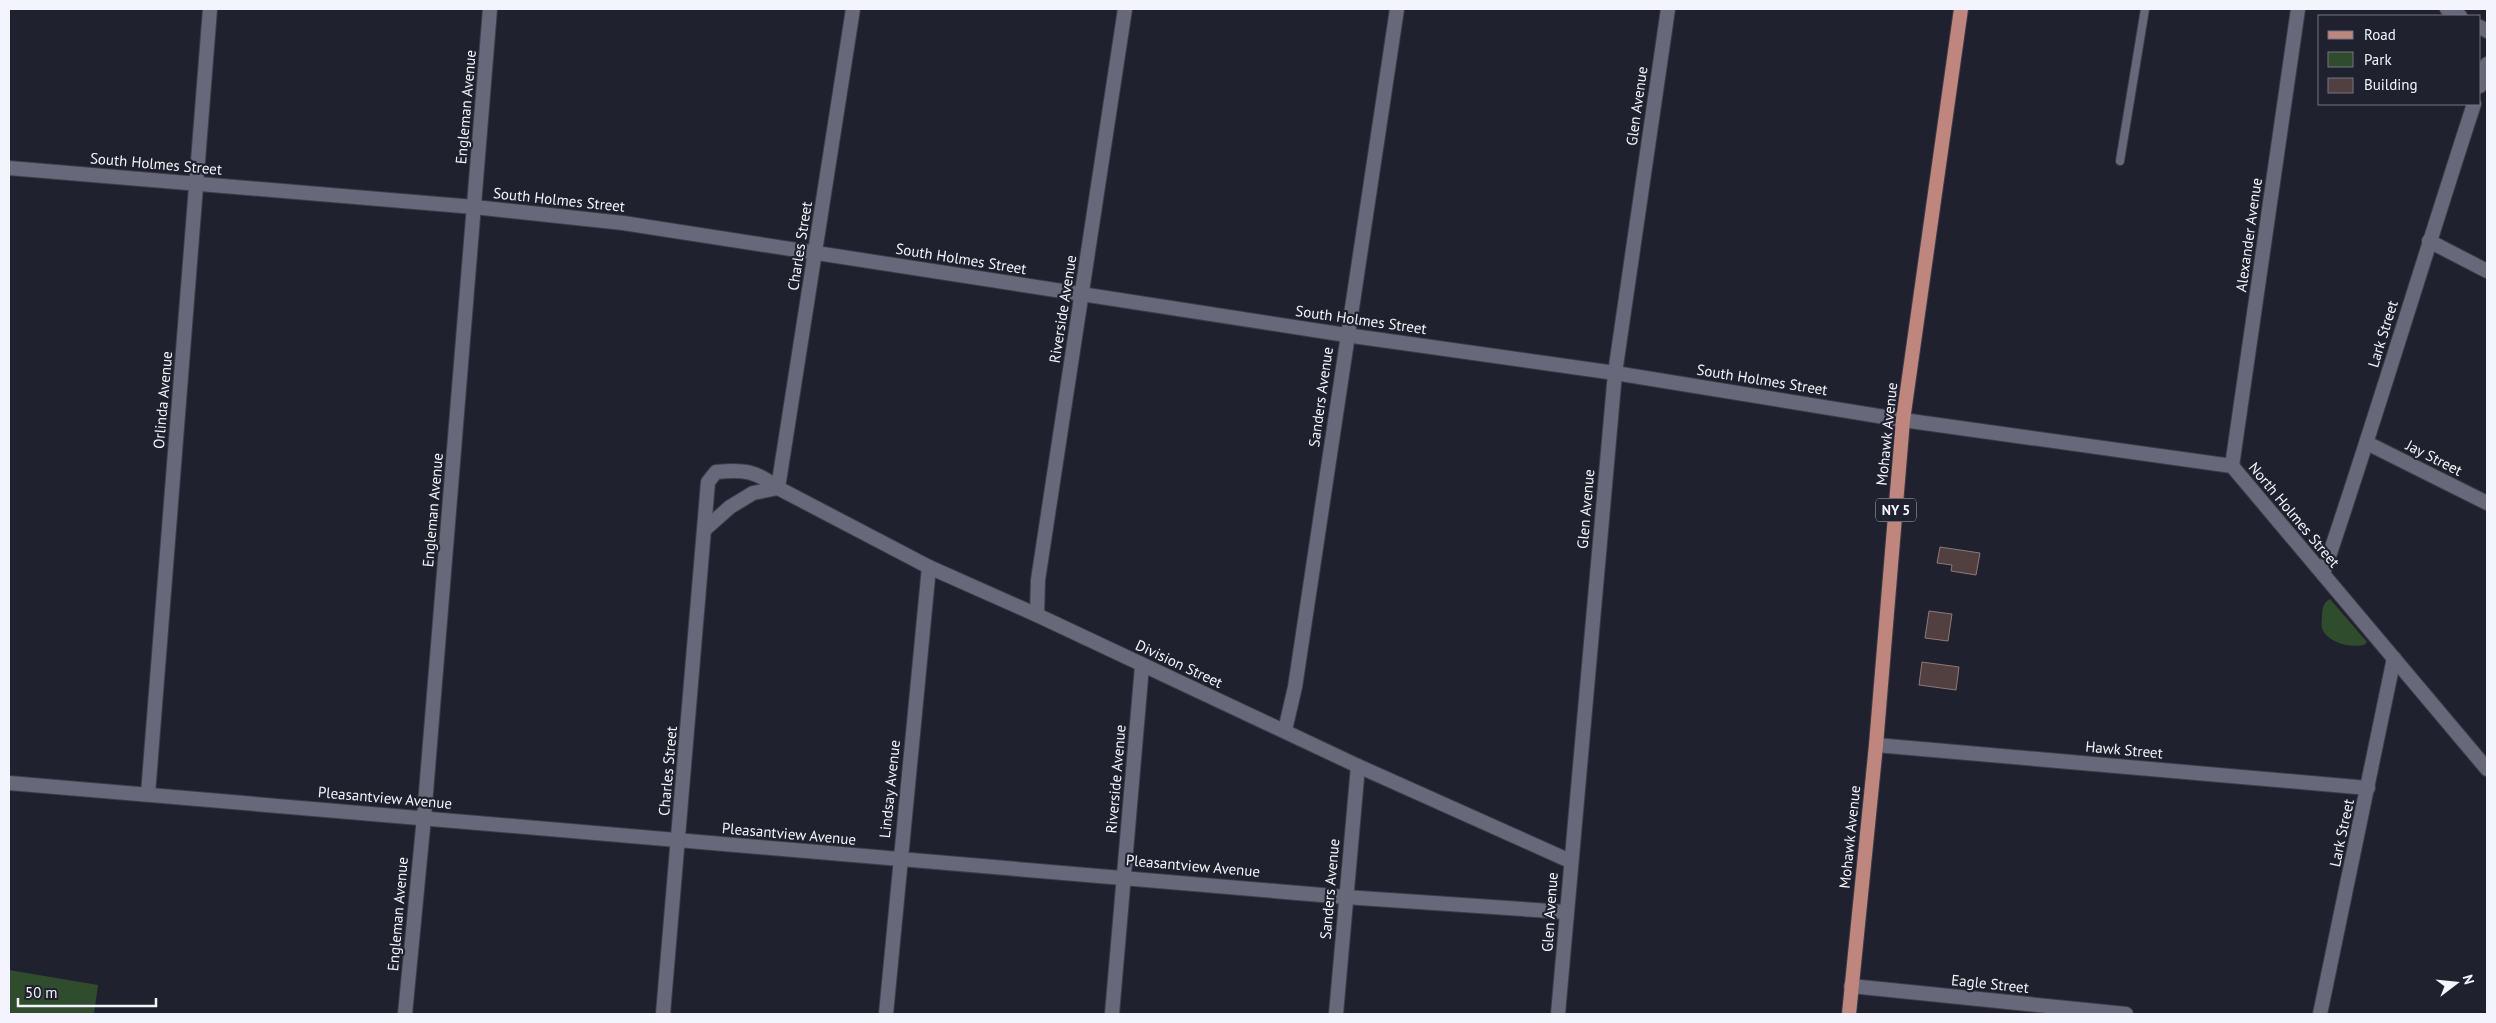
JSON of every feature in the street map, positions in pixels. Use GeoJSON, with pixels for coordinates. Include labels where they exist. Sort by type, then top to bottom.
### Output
{"type":"FeatureCollection","features":[{"type":"Feature","properties":{"kind":"main road","name":"Mohawk Avenue"},"geometry":{"type":"LineString","coordinates":[[1849,1014],[1876,745],[1903,420],[1960,9]]}},
{"type":"Feature","properties":{"kind":"street","name":"Orlinda Avenue"},"geometry":{"type":"LineString","coordinates":[[148,794],[210,9]]}},
{"type":"Feature","properties":{"kind":"street","name":"Engleman Avenue"},"geometry":{"type":"LineString","coordinates":[[405,1014],[424,817],[490,9]]}},
{"type":"Feature","properties":{"kind":"street","name":"Charles Street"},"geometry":{"type":"LineString","coordinates":[[663,1014],[708,482],[716,472],[737,470],[760,474],[778,488],[853,9]]}},
{"type":"Feature","properties":{"kind":"street","name":"Riverside Avenue"},"geometry":{"type":"LineString","coordinates":[[1037,615],[1038,580],[1125,9]]}},
{"type":"Feature","properties":{"kind":"street","name":"Sanders Avenue"},"geometry":{"type":"LineString","coordinates":[[1285,730],[1295,687],[1346,335],[1397,9]]}},
{"type":"Feature","properties":{"kind":"street","name":"Glen Avenue"},"geometry":{"type":"LineString","coordinates":[[1558,1014],[1570,861],[1615,373],[1668,9]]}},
{"type":"Feature","properties":{"kind":"street","name":"Alexander Avenue"},"geometry":{"type":"LineString","coordinates":[[2232,466],[2298,9]]}},
{"type":"Feature","properties":{"kind":"street"},"geometry":{"type":"LineString","coordinates":[[2447,9],[2458,15]]}},
{"type":"Feature","properties":{"kind":"street"},"geometry":{"type":"LineString","coordinates":[[2481,83],[2487,64]]}},
{"type":"Feature","properties":{"kind":"street","name":"Lark Street"},"geometry":{"type":"LineString","coordinates":[[2323,574],[2367,443],[2429,241],[2474,105]]}},
{"type":"Feature","properties":{"kind":"street","name":"South Holmes Street"},"geometry":{"type":"LineString","coordinates":[[9,168],[474,207],[623,223],[1346,335],[1615,373],[1903,420]]}},
{"type":"Feature","properties":{"kind":"street"},"geometry":{"type":"LineString","coordinates":[[2429,241],[2487,271]]}},
{"type":"Feature","properties":{"kind":"street","name":"North Holmes Street"},"geometry":{"type":"LineString","coordinates":[[1903,420],[2232,466],[2487,769]]}},
{"type":"Feature","properties":{"kind":"street","name":"Jay Street"},"geometry":{"type":"LineString","coordinates":[[2367,443],[2487,503]]}},
{"type":"Feature","properties":{"kind":"street"},"geometry":{"type":"LineString","coordinates":[[704,530],[730,507],[753,493],[778,488]]}},
{"type":"Feature","properties":{"kind":"street","name":"Division Street"},"geometry":{"type":"LineString","coordinates":[[778,488],[928,567],[1037,615],[1142,666],[1285,730],[1358,766],[1570,861]]}},
{"type":"Feature","properties":{"kind":"street","name":"Lindsay Avenue"},"geometry":{"type":"LineString","coordinates":[[886,1014],[928,567]]}},
{"type":"Feature","properties":{"kind":"street","name":"Lark Street"},"geometry":{"type":"LineString","coordinates":[[2320,1014],[2394,658]]}},
{"type":"Feature","properties":{"kind":"street","name":"Riverside Avenue"},"geometry":{"type":"LineString","coordinates":[[1112,1014],[1142,666]]}},
{"type":"Feature","properties":{"kind":"street","name":"Hawk Street"},"geometry":{"type":"LineString","coordinates":[[1876,745],[2368,788]]}},
{"type":"Feature","properties":{"kind":"street","name":"Sanders Avenue"},"geometry":{"type":"LineString","coordinates":[[1336,1014],[1358,766]]}},
{"type":"Feature","properties":{"kind":"street","name":"Pleasantview Avenue"},"geometry":{"type":"LineString","coordinates":[[9,783],[424,817],[899,860],[1124,876],[1345,897],[1566,912]]}},
{"type":"Feature","properties":{"kind":"street","name":"Eagle Street"},"geometry":{"type":"LineString","coordinates":[[1851,986],[2126,1014]]}},
{"type":"Feature","properties":{"kind":"lane"},"geometry":{"type":"LineString","coordinates":[[2120,161],[2145,9]]}},
{"type":"Feature","properties":{"kind":"green space"},"geometry":{"type":"Polygon","coordinates":[[[2330,599],[2367,642],[2364,645],[2346,645],[2334,641],[2325,633],[2322,626],[2322,610],[2330,599]]]}},
{"type":"Feature","properties":{"kind":"green space"},"geometry":{"type":"Polygon","coordinates":[[[9,970],[98,985],[94,1014],[9,1014],[9,970]]]}},
{"type":"Feature","properties":{"kind":"building"},"geometry":{"type":"Polygon","coordinates":[[[1940,547],[1980,553],[1976,575],[1951,571],[1952,565],[1937,563],[1940,547]]]}},
{"type":"Feature","properties":{"kind":"building"},"geometry":{"type":"Polygon","coordinates":[[[1929,611],[1952,614],[1948,641],[1925,638],[1929,611]]]}},
{"type":"Feature","properties":{"kind":"building"},"geometry":{"type":"Polygon","coordinates":[[[1922,662],[1959,667],[1956,690],[1919,685],[1922,662]]]}}]}
